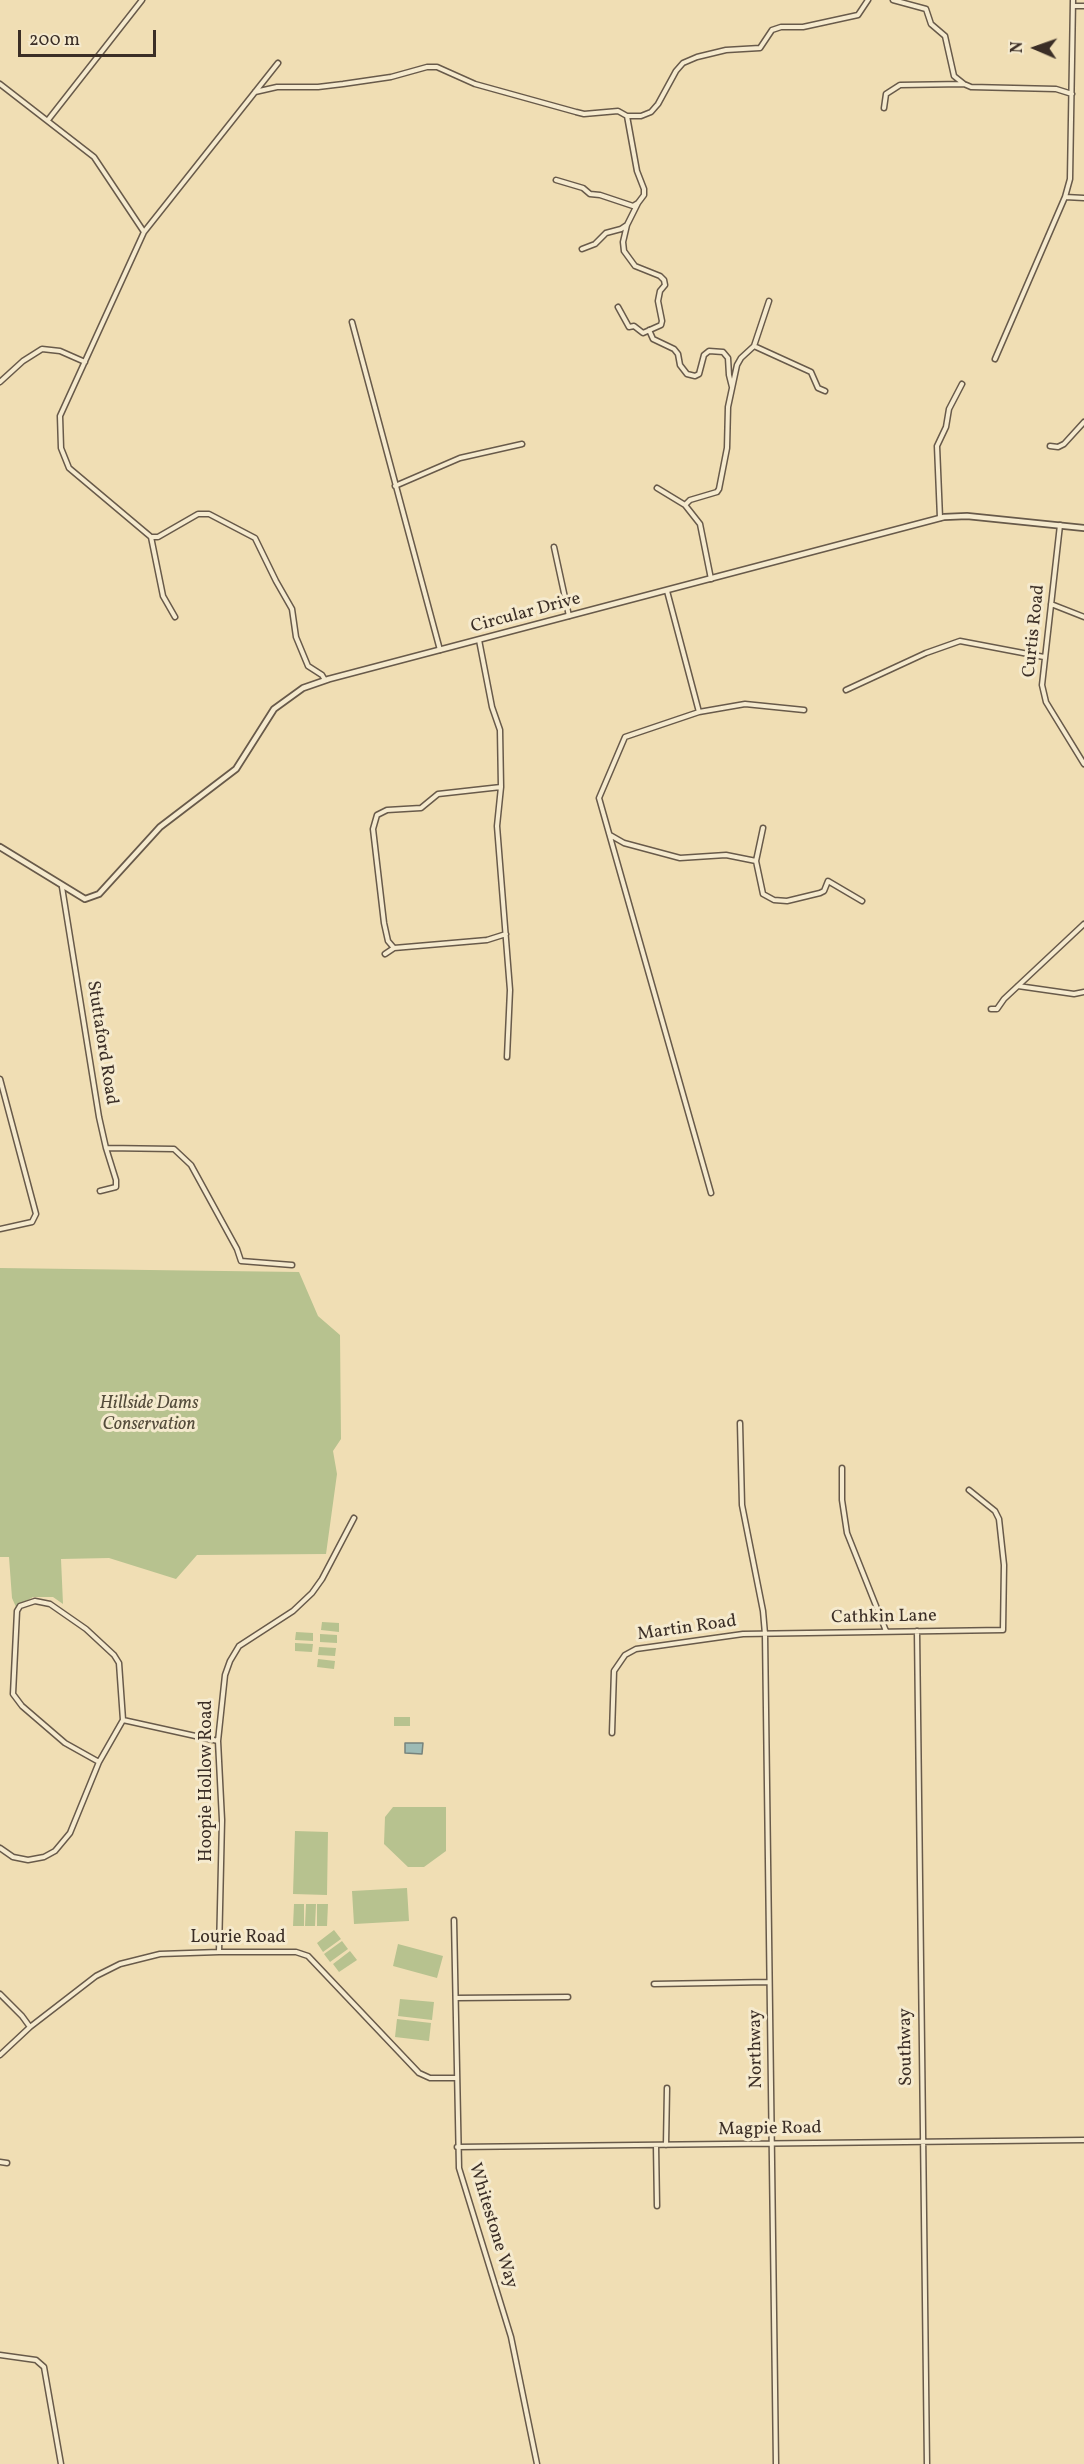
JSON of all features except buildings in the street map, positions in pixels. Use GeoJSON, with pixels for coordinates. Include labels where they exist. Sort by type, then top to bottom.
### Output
{"type":"FeatureCollection","features":[{"type":"Feature","properties":{"kind":"street"},"geometry":{"type":"LineString","coordinates":[[48,120],[142,0]]}},
{"type":"Feature","properties":{"kind":"street"},"geometry":{"type":"LineString","coordinates":[[255,92],[277,87],[318,87],[344,84],[437,67],[475,84],[584,114],[618,111],[627,116],[640,116],[651,112],[683,63],[726,50],[760,48],[772,30],[781,27],[803,27],[858,15],[868,0]]}},
{"type":"Feature","properties":{"kind":"street"},"geometry":{"type":"LineString","coordinates":[[893,0],[926,9],[931,24],[945,36],[954,76],[964,84],[971,87],[1056,89],[1072,94]]}},
{"type":"Feature","properties":{"kind":"street"},"geometry":{"type":"LineString","coordinates":[[995,359],[1065,197],[1070,179],[1073,0]]}},
{"type":"Feature","properties":{"kind":"street"},"geometry":{"type":"LineString","coordinates":[[1073,6],[1084,6]]}},
{"type":"Feature","properties":{"kind":"street"},"geometry":{"type":"LineString","coordinates":[[174,617],[163,596],[151,537],[69,468],[63,458],[60,416],[144,232],[278,63]]}},
{"type":"Feature","properties":{"kind":"street"},"geometry":{"type":"LineString","coordinates":[[0,84],[48,120],[100,165],[144,232]]}},
{"type":"Feature","properties":{"kind":"street"},"geometry":{"type":"LineString","coordinates":[[884,108],[886,94],[900,85],[964,84]]}},
{"type":"Feature","properties":{"kind":"street"},"geometry":{"type":"LineString","coordinates":[[618,307],[629,327],[634,326],[643,333],[660,325],[662,321],[658,301],[660,291],[665,285],[664,280],[660,276],[635,266],[624,251],[623,236],[644,195],[627,116]]}},
{"type":"Feature","properties":{"kind":"street"},"geometry":{"type":"LineString","coordinates":[[556,180],[583,188],[590,194],[633,206],[638,203]]}},
{"type":"Feature","properties":{"kind":"street"},"geometry":{"type":"LineString","coordinates":[[1065,197],[1084,198]]}},
{"type":"Feature","properties":{"kind":"street"},"geometry":{"type":"LineString","coordinates":[[582,249],[595,244],[606,234],[621,230],[627,225]]}},
{"type":"Feature","properties":{"kind":"street"},"geometry":{"type":"LineString","coordinates":[[685,506],[690,500],[717,492],[719,489],[727,448],[729,407],[737,365],[754,346],[769,301]]}},
{"type":"Feature","properties":{"kind":"street"},"geometry":{"type":"LineString","coordinates":[[352,322],[440,650]]}},
{"type":"Feature","properties":{"kind":"street"},"geometry":{"type":"LineString","coordinates":[[649,330],[653,339],[674,349],[678,354],[680,365],[687,374],[695,376],[699,374],[704,354],[708,351],[723,352],[728,358],[732,388]]}},
{"type":"Feature","properties":{"kind":"street"},"geometry":{"type":"LineString","coordinates":[[754,346],[811,372],[818,388],[825,391]]}},
{"type":"Feature","properties":{"kind":"street"},"geometry":{"type":"LineString","coordinates":[[0,382],[23,361],[42,349],[60,351],[85,362]]}},
{"type":"Feature","properties":{"kind":"street"},"geometry":{"type":"LineString","coordinates":[[940,518],[937,446],[946,427],[949,409],[962,384]]}},
{"type":"Feature","properties":{"kind":"street"},"geometry":{"type":"LineString","coordinates":[[1050,446],[1058,447],[1064,444],[1084,422]]}},
{"type":"Feature","properties":{"kind":"street"},"geometry":{"type":"LineString","coordinates":[[395,486],[460,458],[522,444]]}},
{"type":"Feature","properties":{"kind":"street"},"geometry":{"type":"LineString","coordinates":[[657,488],[685,506],[700,524],[711,579]]}},
{"type":"Feature","properties":{"kind":"street"},"geometry":{"type":"LineString","coordinates":[[151,537],[158,537],[198,514],[209,514],[255,538],[292,609],[296,637],[308,666],[322,675],[325,680]]}},
{"type":"Feature","properties":{"kind":"street","name":"Circular Drive"},"geometry":{"type":"LineString","coordinates":[[0,847],[85,899],[99,894],[160,828],[236,769],[274,709],[303,688],[325,680],[940,518],[966,516],[1084,528]]}},
{"type":"Feature","properties":{"kind":"street","name":"Curtis Road"},"geometry":{"type":"LineString","coordinates":[[1060,525],[1042,685],[1046,702],[1084,764]]}},
{"type":"Feature","properties":{"kind":"street"},"geometry":{"type":"LineString","coordinates":[[554,547],[569,616]]}},
{"type":"Feature","properties":{"kind":"street"},"geometry":{"type":"LineString","coordinates":[[667,591],[699,712]]}},
{"type":"Feature","properties":{"kind":"street"},"geometry":{"type":"LineString","coordinates":[[1051,604],[1084,617]]}},
{"type":"Feature","properties":{"kind":"street"},"geometry":{"type":"LineString","coordinates":[[479,640],[492,707],[500,730],[501,787],[497,826],[510,990],[507,1057]]}},
{"type":"Feature","properties":{"kind":"street"},"geometry":{"type":"LineString","coordinates":[[846,690],[926,653],[960,641],[1044,657]]}},
{"type":"Feature","properties":{"kind":"street"},"geometry":{"type":"LineString","coordinates":[[711,1193],[599,798],[625,737],[699,712],[745,704],[804,710]]}},
{"type":"Feature","properties":{"kind":"street"},"geometry":{"type":"LineString","coordinates":[[393,948],[388,941],[384,923],[373,829],[377,815],[387,810],[422,808],[438,794],[501,787]]}},
{"type":"Feature","properties":{"kind":"street"},"geometry":{"type":"LineString","coordinates":[[763,828],[756,861],[764,894],[774,900],[787,901],[820,893],[824,891],[828,881],[862,901]]}},
{"type":"Feature","properties":{"kind":"street"},"geometry":{"type":"LineString","coordinates":[[609,835],[624,843],[680,858],[726,855],[756,861]]}},
{"type":"Feature","properties":{"kind":"street","name":"Stuttaford Road"},"geometry":{"type":"LineString","coordinates":[[62,887],[106,1148],[116,1180],[116,1187],[100,1191]]}},
{"type":"Feature","properties":{"kind":"street"},"geometry":{"type":"LineString","coordinates":[[991,1009],[997,1009],[1017,986],[1084,924]]}},
{"type":"Feature","properties":{"kind":"street"},"geometry":{"type":"LineString","coordinates":[[385,954],[393,948],[487,940],[506,934]]}},
{"type":"Feature","properties":{"kind":"street"},"geometry":{"type":"LineString","coordinates":[[1017,986],[1074,994],[1084,992]]}},
{"type":"Feature","properties":{"kind":"street"},"geometry":{"type":"LineString","coordinates":[[0,1079],[36,1214],[32,1222],[0,1229]]}},
{"type":"Feature","properties":{"kind":"street"},"geometry":{"type":"LineString","coordinates":[[106,1148],[174,1149],[191,1165],[237,1249],[241,1261],[292,1265]]}},
{"type":"Feature","properties":{"kind":"street","name":"Northway"},"geometry":{"type":"LineString","coordinates":[[740,1423],[742,1504],[765,1634],[776,2464]]}},
{"type":"Feature","properties":{"kind":"street"},"geometry":{"type":"LineString","coordinates":[[842,1468],[842,1500],[847,1533],[886,1631]]}},
{"type":"Feature","properties":{"kind":"street","name":"Cathkin Lane"},"geometry":{"type":"LineString","coordinates":[[765,1634],[1003,1630],[1004,1565],[999,1519],[995,1510],[969,1490]]}},
{"type":"Feature","properties":{"kind":"street","name":"Hoopie Hollow Road"},"geometry":{"type":"LineString","coordinates":[[219,1952],[222,1820],[218,1741],[222,1689],[234,1653],[252,1637],[293,1611],[312,1593],[322,1579],[354,1518]]}},
{"type":"Feature","properties":{"kind":"street"},"geometry":{"type":"LineString","coordinates":[[0,1848],[13,1857],[28,1860],[44,1857],[55,1851],[70,1833],[99,1762],[123,1720],[121,1673],[114,1655],[86,1629],[50,1604],[30,1602],[20,1606],[17,1611],[12,1688],[16,1700],[65,1743],[99,1762]]}},
{"type":"Feature","properties":{"kind":"street","name":"Southway"},"geometry":{"type":"LineString","coordinates":[[917,1631],[927,2464]]}},
{"type":"Feature","properties":{"kind":"street","name":"Martin Road"},"geometry":{"type":"LineString","coordinates":[[612,1733],[614,1671],[618,1662],[628,1652],[701,1638],[765,1634]]}},
{"type":"Feature","properties":{"kind":"street"},"geometry":{"type":"LineString","coordinates":[[123,1720],[218,1741]]}},
{"type":"Feature","properties":{"kind":"street","name":"Whitestone Way"},"geometry":{"type":"LineString","coordinates":[[454,1920],[457,2147],[463,2183],[511,2337],[537,2464]]}},
{"type":"Feature","properties":{"kind":"street","name":"Lourie Road"},"geometry":{"type":"LineString","coordinates":[[0,2055],[30,2027],[96,1976],[120,1964],[159,1954],[219,1952],[305,1954],[419,2073],[430,2078],[456,2078]]}},
{"type":"Feature","properties":{"kind":"street"},"geometry":{"type":"LineString","coordinates":[[654,1984],[769,1982]]}},
{"type":"Feature","properties":{"kind":"street"},"geometry":{"type":"LineString","coordinates":[[0,1995],[30,2027]]}},
{"type":"Feature","properties":{"kind":"street"},"geometry":{"type":"LineString","coordinates":[[456,1998],[567,1997]]}},
{"type":"Feature","properties":{"kind":"street"},"geometry":{"type":"LineString","coordinates":[[666,2145],[667,2088]]}},
{"type":"Feature","properties":{"kind":"street","name":"Magpie Road"},"geometry":{"type":"LineString","coordinates":[[457,2147],[1084,2140]]}},
{"type":"Feature","properties":{"kind":"street"},"geometry":{"type":"LineString","coordinates":[[656,2145],[657,2206]]}},
{"type":"Feature","properties":{"kind":"street"},"geometry":{"type":"LineString","coordinates":[[0,2162],[7,2163]]}},
{"type":"Feature","properties":{"kind":"street"},"geometry":{"type":"LineString","coordinates":[[0,2355],[36,2360],[44,2367],[61,2464]]}},
{"type":"Feature","properties":{"kind":"green space","name":"Hillside Dams Conservation"},"geometry":{"type":"Polygon","coordinates":[[[0,1268],[299,1272],[318,1316],[340,1335],[341,1439],[333,1451],[337,1474],[326,1554],[197,1555],[176,1579],[109,1558],[61,1559],[63,1604],[53,1597],[33,1597],[16,1607],[12,1598],[9,1557],[0,1557],[0,1268]]]}},
{"type":"Feature","properties":{"kind":"green space"},"geometry":{"type":"Polygon","coordinates":[[[322,1622],[339,1623],[339,1632],[321,1630],[322,1622]]]}},
{"type":"Feature","properties":{"kind":"green space"},"geometry":{"type":"Polygon","coordinates":[[[296,1632],[313,1633],[313,1641],[295,1640],[296,1632]]]}},
{"type":"Feature","properties":{"kind":"green space"},"geometry":{"type":"Polygon","coordinates":[[[320,1634],[337,1635],[337,1643],[320,1642],[320,1634]]]}},
{"type":"Feature","properties":{"kind":"green space"},"geometry":{"type":"Polygon","coordinates":[[[295,1643],[313,1644],[312,1652],[295,1651],[295,1643]]]}},
{"type":"Feature","properties":{"kind":"green space"},"geometry":{"type":"Polygon","coordinates":[[[319,1647],[336,1648],[335,1656],[318,1655],[319,1647]]]}},
{"type":"Feature","properties":{"kind":"green space"},"geometry":{"type":"Polygon","coordinates":[[[318,1659],[335,1661],[334,1669],[317,1667],[318,1659]]]}},
{"type":"Feature","properties":{"kind":"green space"},"geometry":{"type":"Polygon","coordinates":[[[394,1717],[410,1717],[410,1726],[394,1726],[394,1717]]]}},
{"type":"Feature","properties":{"kind":"green space"},"geometry":{"type":"Polygon","coordinates":[[[393,1807],[446,1807],[446,1851],[424,1867],[408,1867],[384,1844],[385,1817],[393,1807]]]}},
{"type":"Feature","properties":{"kind":"green space"},"geometry":{"type":"Polygon","coordinates":[[[295,1831],[328,1832],[327,1895],[293,1894],[295,1831]]]}},
{"type":"Feature","properties":{"kind":"green space"},"geometry":{"type":"Polygon","coordinates":[[[407,1888],[409,1921],[354,1924],[352,1891],[407,1888]]]}},
{"type":"Feature","properties":{"kind":"green space"},"geometry":{"type":"Polygon","coordinates":[[[294,1904],[304,1904],[304,1926],[293,1926],[294,1904]]]}},
{"type":"Feature","properties":{"kind":"green space"},"geometry":{"type":"Polygon","coordinates":[[[306,1904],[316,1904],[315,1926],[305,1926],[306,1904]]]}},
{"type":"Feature","properties":{"kind":"green space"},"geometry":{"type":"Polygon","coordinates":[[[317,1904],[328,1904],[327,1926],[317,1926],[317,1904]]]}},
{"type":"Feature","properties":{"kind":"green space"},"geometry":{"type":"Polygon","coordinates":[[[334,1930],[341,1939],[323,1952],[317,1943],[334,1930]]]}},
{"type":"Feature","properties":{"kind":"green space"},"geometry":{"type":"Polygon","coordinates":[[[342,1941],[348,1949],[330,1962],[324,1954],[342,1941]]]}},
{"type":"Feature","properties":{"kind":"green space"},"geometry":{"type":"Polygon","coordinates":[[[398,1944],[443,1956],[437,1978],[393,1966],[398,1944]]]}},
{"type":"Feature","properties":{"kind":"green space"},"geometry":{"type":"Polygon","coordinates":[[[350,1951],[357,1960],[339,1972],[333,1964],[350,1951]]]}},
{"type":"Feature","properties":{"kind":"green space"},"geometry":{"type":"Polygon","coordinates":[[[400,1999],[434,2002],[432,2020],[398,2016],[400,1999]]]}},
{"type":"Feature","properties":{"kind":"green space"},"geometry":{"type":"Polygon","coordinates":[[[397,2019],[431,2023],[429,2041],[395,2037],[397,2019]]]}},
{"type":"Feature","properties":{"kind":"water"},"geometry":{"type":"Polygon","coordinates":[[[405,1743],[423,1743],[422,1754],[405,1753],[405,1743]]]}}]}
